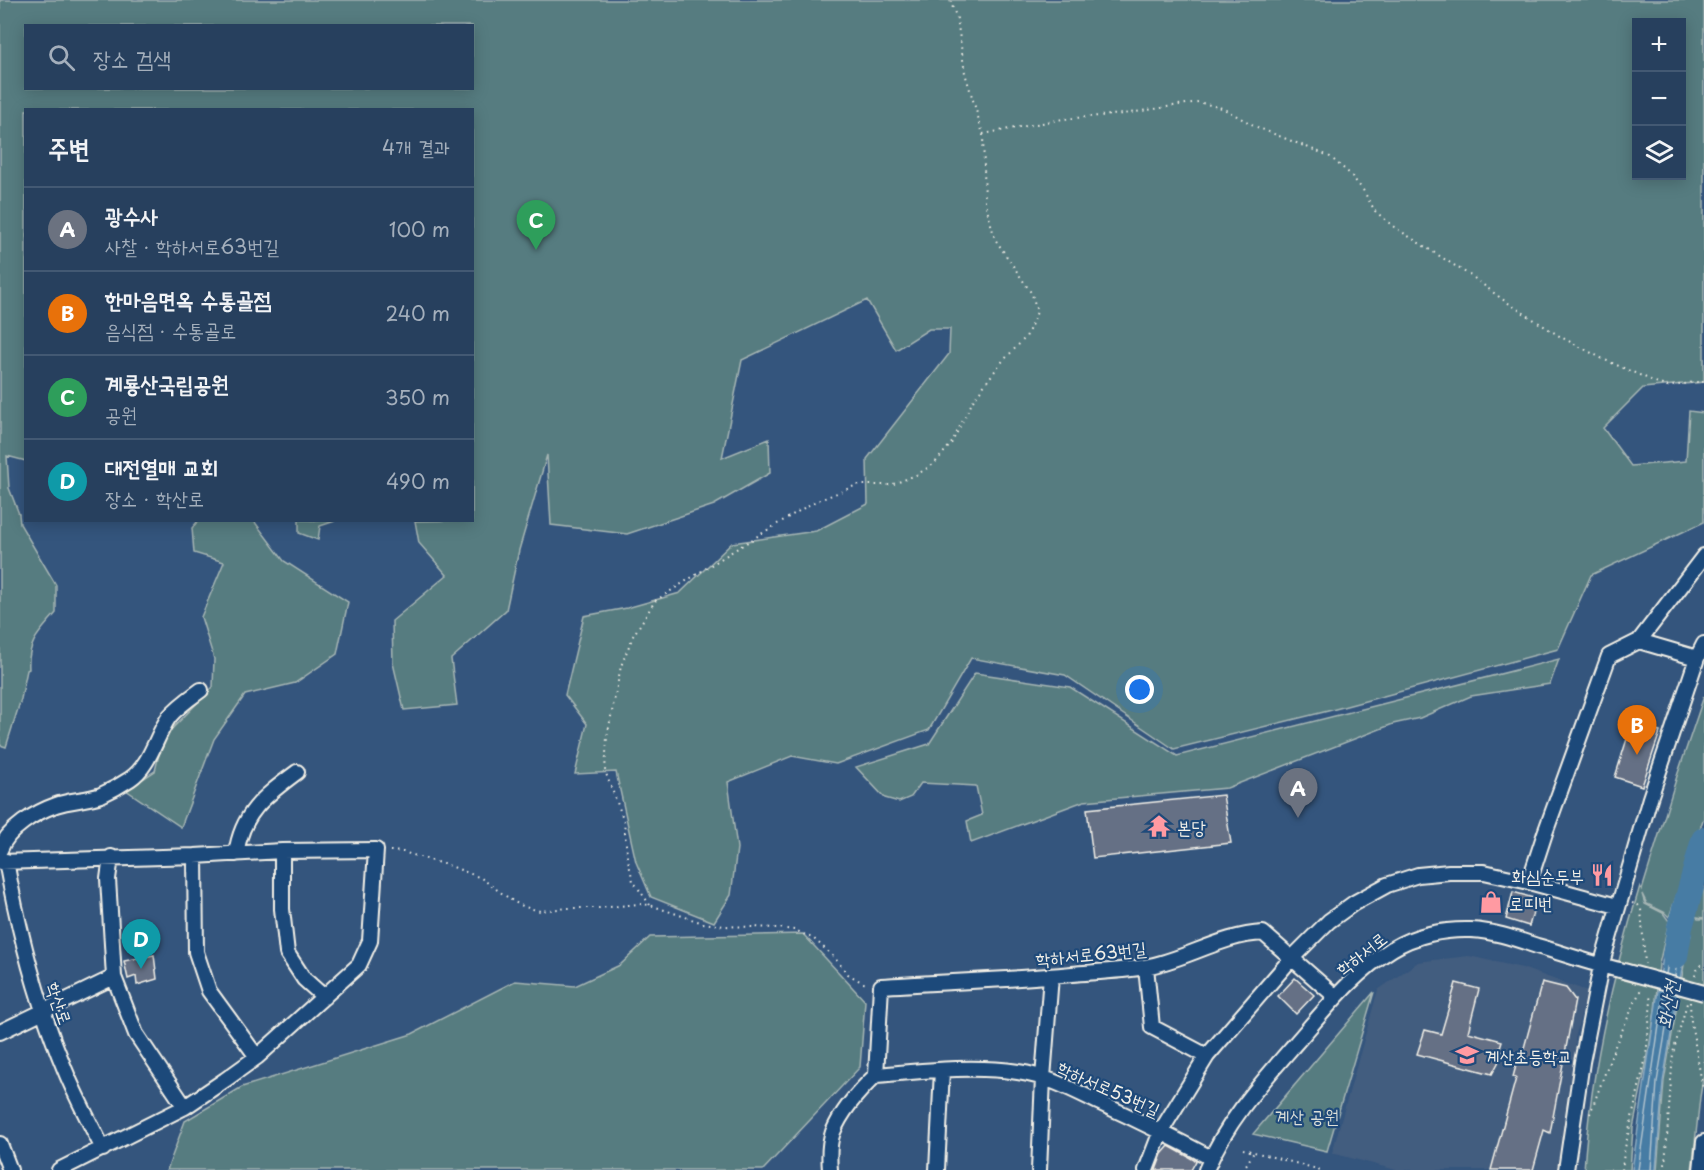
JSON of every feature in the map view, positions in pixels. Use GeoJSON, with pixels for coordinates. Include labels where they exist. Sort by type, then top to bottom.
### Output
{"type":"FeatureCollection","features":[{"type":"Feature","properties":{"kind":"street"},"geometry":{"type":"LineString","coordinates":[[1529,882],[1609,656],[1639,641],[1704,556]]}},
{"type":"Feature","properties":{"kind":"street"},"geometry":{"type":"LineString","coordinates":[[1639,641],[1697,658]]}},
{"type":"Feature","properties":{"kind":"street"},"geometry":{"type":"LineString","coordinates":[[1566,1170],[1582,1062],[1601,966],[1624,904],[1650,798],[1697,658],[1704,644]]}},
{"type":"Feature","properties":{"kind":"street"},"geometry":{"type":"LineString","coordinates":[[59,1170],[185,1107],[257,1057],[359,965],[370,941],[376,850],[282,851],[195,856],[2,857],[10,832],[30,818],[56,804],[102,794],[131,778],[139,770],[170,717],[180,705],[201,690]]}},
{"type":"Feature","properties":{"kind":"street"},"geometry":{"type":"LineString","coordinates":[[236,854],[243,826],[253,808],[266,794],[297,772]]}},
{"type":"Feature","properties":{"kind":"street"},"geometry":{"type":"LineString","coordinates":[[282,851],[282,909],[287,953],[304,979],[324,997]]}},
{"type":"Feature","properties":{"kind":"street"},"geometry":{"type":"LineString","coordinates":[[195,856],[196,952],[209,991],[257,1057]]}},
{"type":"Feature","properties":{"kind":"street","name":"학산로"},"geometry":{"type":"LineString","coordinates":[[2,857],[31,974],[43,1011],[65,1071],[103,1149]]}},
{"type":"Feature","properties":{"kind":"street"},"geometry":{"type":"LineString","coordinates":[[111,857],[108,879],[114,977],[136,1034],[185,1107]]}},
{"type":"Feature","properties":{"kind":"street"},"geometry":{"type":"LineString","coordinates":[[1161,1131],[1207,1056],[1291,959],[1329,921],[1354,903],[1387,885],[1418,875],[1484,872],[1624,904]]}},
{"type":"Feature","properties":{"kind":"street","name":"학하서로"},"geometry":{"type":"LineString","coordinates":[[1208,1164],[1249,1098],[1336,997],[1364,969],[1394,948],[1422,936],[1445,931],[1472,930],[1504,935],[1601,966],[1704,993]]}},
{"type":"Feature","properties":{"kind":"street","name":"학하서로63번길"},"geometry":{"type":"LineString","coordinates":[[881,986],[1051,976],[1146,966],[1178,959],[1251,933],[1263,933],[1336,997]]}},
{"type":"Feature","properties":{"kind":"street"},"geometry":{"type":"LineString","coordinates":[[1146,966],[1152,1027],[1207,1056]]}},
{"type":"Feature","properties":{"kind":"street","name":"학하서로53번길"},"geometry":{"type":"LineString","coordinates":[[1039,1170],[1051,976]]}},
{"type":"Feature","properties":{"kind":"street"},"geometry":{"type":"LineString","coordinates":[[0,1032],[114,977]]}},
{"type":"Feature","properties":{"kind":"street"},"geometry":{"type":"LineString","coordinates":[[830,1170],[832,1134],[846,1108],[876,1075],[881,986]]}},
{"type":"Feature","properties":{"kind":"street"},"geometry":{"type":"LineString","coordinates":[[937,1170],[942,1070]]}},
{"type":"Feature","properties":{"kind":"street","name":"학하서로53번길"},"geometry":{"type":"LineString","coordinates":[[876,1075],[942,1070],[988,1070],[1018,1072],[1043,1078],[1161,1131],[1208,1164]]}},
{"type":"Feature","properties":{"kind":"street","name":"학하서로53번길"},"geometry":{"type":"LineString","coordinates":[[1146,1170],[1161,1131]]}},
{"type":"Feature","properties":{"kind":"street"},"geometry":{"type":"LineString","coordinates":[[1701,1170],[1704,1142]]}},
{"type":"Feature","properties":{"kind":"street"},"geometry":{"type":"LineString","coordinates":[[0,1144],[10,1170]]}},
{"type":"Feature","properties":{"kind":"path"},"geometry":{"type":"LineString","coordinates":[[650,905],[633,881],[627,856],[624,821],[605,771],[607,737],[621,666],[633,636],[655,601],[812,503],[857,484],[891,485],[916,475],[934,464],[951,444],[974,399],[1000,364],[1026,337],[1037,312],[1032,294],[995,239],[985,201],[983,134],[965,73],[957,19],[950,0]]}},
{"type":"Feature","properties":{"kind":"path"},"geometry":{"type":"LineString","coordinates":[[983,134],[1063,119],[1123,114],[1198,102],[1222,108],[1258,128],[1329,156],[1350,174],[1363,190],[1375,211],[1394,226],[1561,337],[1605,360],[1667,387],[1704,382]]}},
{"type":"Feature","properties":{"kind":"path"},"geometry":{"type":"LineString","coordinates":[[376,850],[403,852],[453,867],[481,878],[514,902],[540,911],[639,904],[650,905],[703,923],[795,930],[814,939],[834,957],[848,974],[863,984],[881,986]]}},
{"type":"Feature","properties":{"kind":"path"},"geometry":{"type":"LineString","coordinates":[[1624,904],[1638,905],[1641,909],[1645,972]]}},
{"type":"Feature","properties":{"kind":"path"},"geometry":{"type":"LineString","coordinates":[[1695,978],[1697,970],[1704,961]]}},
{"type":"Feature","properties":{"kind":"path"},"geometry":{"type":"LineString","coordinates":[[1589,1115],[1615,1046],[1645,981]]}},
{"type":"Feature","properties":{"kind":"path"},"geometry":{"type":"LineString","coordinates":[[1622,1170],[1646,1057],[1651,1001],[1648,991]]}},
{"type":"Feature","properties":{"kind":"path"},"geometry":{"type":"LineString","coordinates":[[1662,1170],[1665,1165],[1673,1053],[1690,994],[1690,1022],[1703,1089]]}},
{"type":"Feature","properties":{"kind":"path"},"geometry":{"type":"LineString","coordinates":[[1243,1149],[1321,1170]]}},
{"type":"Feature","properties":{"kind":"path"},"geometry":{"type":"LineString","coordinates":[[1243,1170],[1254,1152]]}},
{"type":"Feature","properties":{"kind":"shaded area","name":"계산초등학교"},"geometry":{"type":"Polygon","coordinates":[[[1469,956],[1522,968],[1587,991],[1575,1039],[1575,1071],[1561,1170],[1396,1170],[1332,1153],[1378,990],[1418,962],[1469,956]]]}},
{"type":"Feature","properties":{"kind":"green space"},"geometry":{"type":"Polygon","coordinates":[[[0,0],[1704,0],[1704,382],[1643,388],[1603,428],[1631,466],[1686,461],[1689,411],[1704,413],[1704,522],[1591,575],[1558,649],[1328,711],[1174,749],[1065,675],[971,658],[929,730],[836,764],[792,756],[728,782],[737,848],[731,895],[714,922],[651,897],[636,862],[616,772],[575,774],[587,724],[565,695],[584,616],[627,608],[680,593],[732,543],[816,531],[868,504],[867,459],[949,354],[950,329],[929,329],[896,350],[867,300],[742,360],[722,458],[769,439],[770,473],[714,505],[627,534],[551,525],[547,455],[519,550],[506,610],[451,659],[457,705],[404,710],[393,663],[392,621],[447,575],[419,543],[415,522],[474,522],[474,108],[24,108],[24,460],[7,456],[9,488],[19,514],[20,524],[56,585],[56,613],[32,644],[29,669],[6,747],[0,745],[0,0]]]}},
{"type":"Feature","properties":{"kind":"green space"},"geometry":{"type":"Polygon","coordinates":[[[197,522],[255,522],[284,561],[348,602],[337,654],[295,683],[245,695],[214,739],[181,827],[126,790],[155,771],[163,738],[213,687],[214,659],[201,617],[224,562],[194,553],[192,528],[197,522]]]}},
{"type":"Feature","properties":{"kind":"green space"},"geometry":{"type":"Polygon","coordinates":[[[299,522],[332,522],[320,526],[318,540],[299,533],[299,522]]]}},
{"type":"Feature","properties":{"kind":"green space"},"geometry":{"type":"Polygon","coordinates":[[[1559,659],[1550,684],[1471,696],[1420,718],[1393,724],[1227,788],[1084,801],[971,843],[967,821],[982,815],[976,786],[921,783],[911,797],[899,802],[885,798],[856,767],[929,744],[975,673],[1070,687],[1177,756],[1559,659]]]}},
{"type":"Feature","properties":{"kind":"green space"},"geometry":{"type":"Polygon","coordinates":[[[1704,696],[1704,817],[1669,917],[1664,912],[1647,904],[1642,894],[1645,904],[1663,913],[1669,921],[1659,964],[1655,1011],[1633,1128],[1630,1170],[1584,1170],[1597,1062],[1620,956],[1640,886],[1642,890],[1704,696]]]}},
{"type":"Feature","properties":{"kind":"green space"},"geometry":{"type":"Polygon","coordinates":[[[1704,877],[1704,918],[1697,917],[1704,919],[1704,1074],[1692,1170],[1657,1170],[1664,1081],[1691,935],[1694,912],[1692,908],[1704,877]]]}},
{"type":"Feature","properties":{"kind":"green space"},"geometry":{"type":"Polygon","coordinates":[[[803,934],[865,1001],[860,1067],[763,1170],[167,1170],[185,1121],[242,1087],[412,1034],[515,981],[575,986],[620,965],[650,937],[803,934]]]}},
{"type":"Feature","properties":{"kind":"green space","name":"계산 공원"},"geometry":{"type":"Polygon","coordinates":[[[1374,992],[1327,1151],[1253,1134],[1374,992]]]}},
{"type":"Feature","properties":{"kind":"water"},"geometry":{"type":"Polygon","coordinates":[[[1670,918],[1691,925],[1663,1082],[1656,1170],[1632,1170],[1663,956],[1670,918]]]}},
{"type":"Feature","properties":{"kind":"building"},"geometry":{"type":"Polygon","coordinates":[[[1632,723],[1660,732],[1642,786],[1615,777],[1632,723]]]}},
{"type":"Feature","properties":{"kind":"building","name":"본당"},"geometry":{"type":"Polygon","coordinates":[[[1223,795],[1231,843],[1093,858],[1087,809],[1223,795]]]}},
{"type":"Feature","properties":{"kind":"building"},"geometry":{"type":"Polygon","coordinates":[[[1513,892],[1537,899],[1529,926],[1506,919],[1513,892]]]}},
{"type":"Feature","properties":{"kind":"building"},"geometry":{"type":"Polygon","coordinates":[[[154,955],[157,979],[137,985],[136,976],[128,979],[124,961],[154,955]]]}},
{"type":"Feature","properties":{"kind":"building"},"geometry":{"type":"Polygon","coordinates":[[[1295,978],[1314,995],[1296,1014],[1278,996],[1295,978]]]}},
{"type":"Feature","properties":{"kind":"building"},"geometry":{"type":"Polygon","coordinates":[[[1542,982],[1566,988],[1575,1000],[1550,1133],[1544,1130],[1533,1170],[1491,1170],[1516,1078],[1513,1077],[1518,1058],[1521,1059],[1542,982]]]}},
{"type":"Feature","properties":{"kind":"building"},"geometry":{"type":"Polygon","coordinates":[[[1456,983],[1479,989],[1468,1032],[1502,1041],[1499,1050],[1504,1052],[1492,1074],[1417,1054],[1425,1030],[1441,1034],[1456,983]]]}},
{"type":"Feature","properties":{"kind":"building"},"geometry":{"type":"Polygon","coordinates":[[[1169,1146],[1196,1161],[1191,1170],[1156,1170],[1162,1154],[1169,1146]]]}},
{"type":"Feature","properties":{"kind":"waterway","name":"화산천"},"geometry":{"type":"LineString","coordinates":[[1675,956],[1680,927],[1704,840]]}},
{"type":"Feature","properties":{"kind":"place","name":"계룡산국립공원"},"geometry":{"type":"Point","coordinates":[536,250]}},
{"type":"Feature","properties":{"kind":"place","name":"한마음면옥 수통골점"},"geometry":{"type":"Point","coordinates":[1637,755]}},
{"type":"Feature","properties":{"kind":"place","name":"광수사"},"geometry":{"type":"Point","coordinates":[1298,818]}},
{"type":"Feature","properties":{"kind":"place","name":"본당"},"geometry":{"type":"Point","coordinates":[1159,826]}},
{"type":"Feature","properties":{"kind":"place","name":"화심순두부"},"geometry":{"type":"Point","coordinates":[1602,875]}},
{"type":"Feature","properties":{"kind":"place","name":"로띠번"},"geometry":{"type":"Point","coordinates":[1491,902]}},
{"type":"Feature","properties":{"kind":"place","name":"대전열매 교회"},"geometry":{"type":"Point","coordinates":[141,969]}},
{"type":"Feature","properties":{"kind":"place","name":"계산초등학교"},"geometry":{"type":"Point","coordinates":[1467,1055]}}]}
